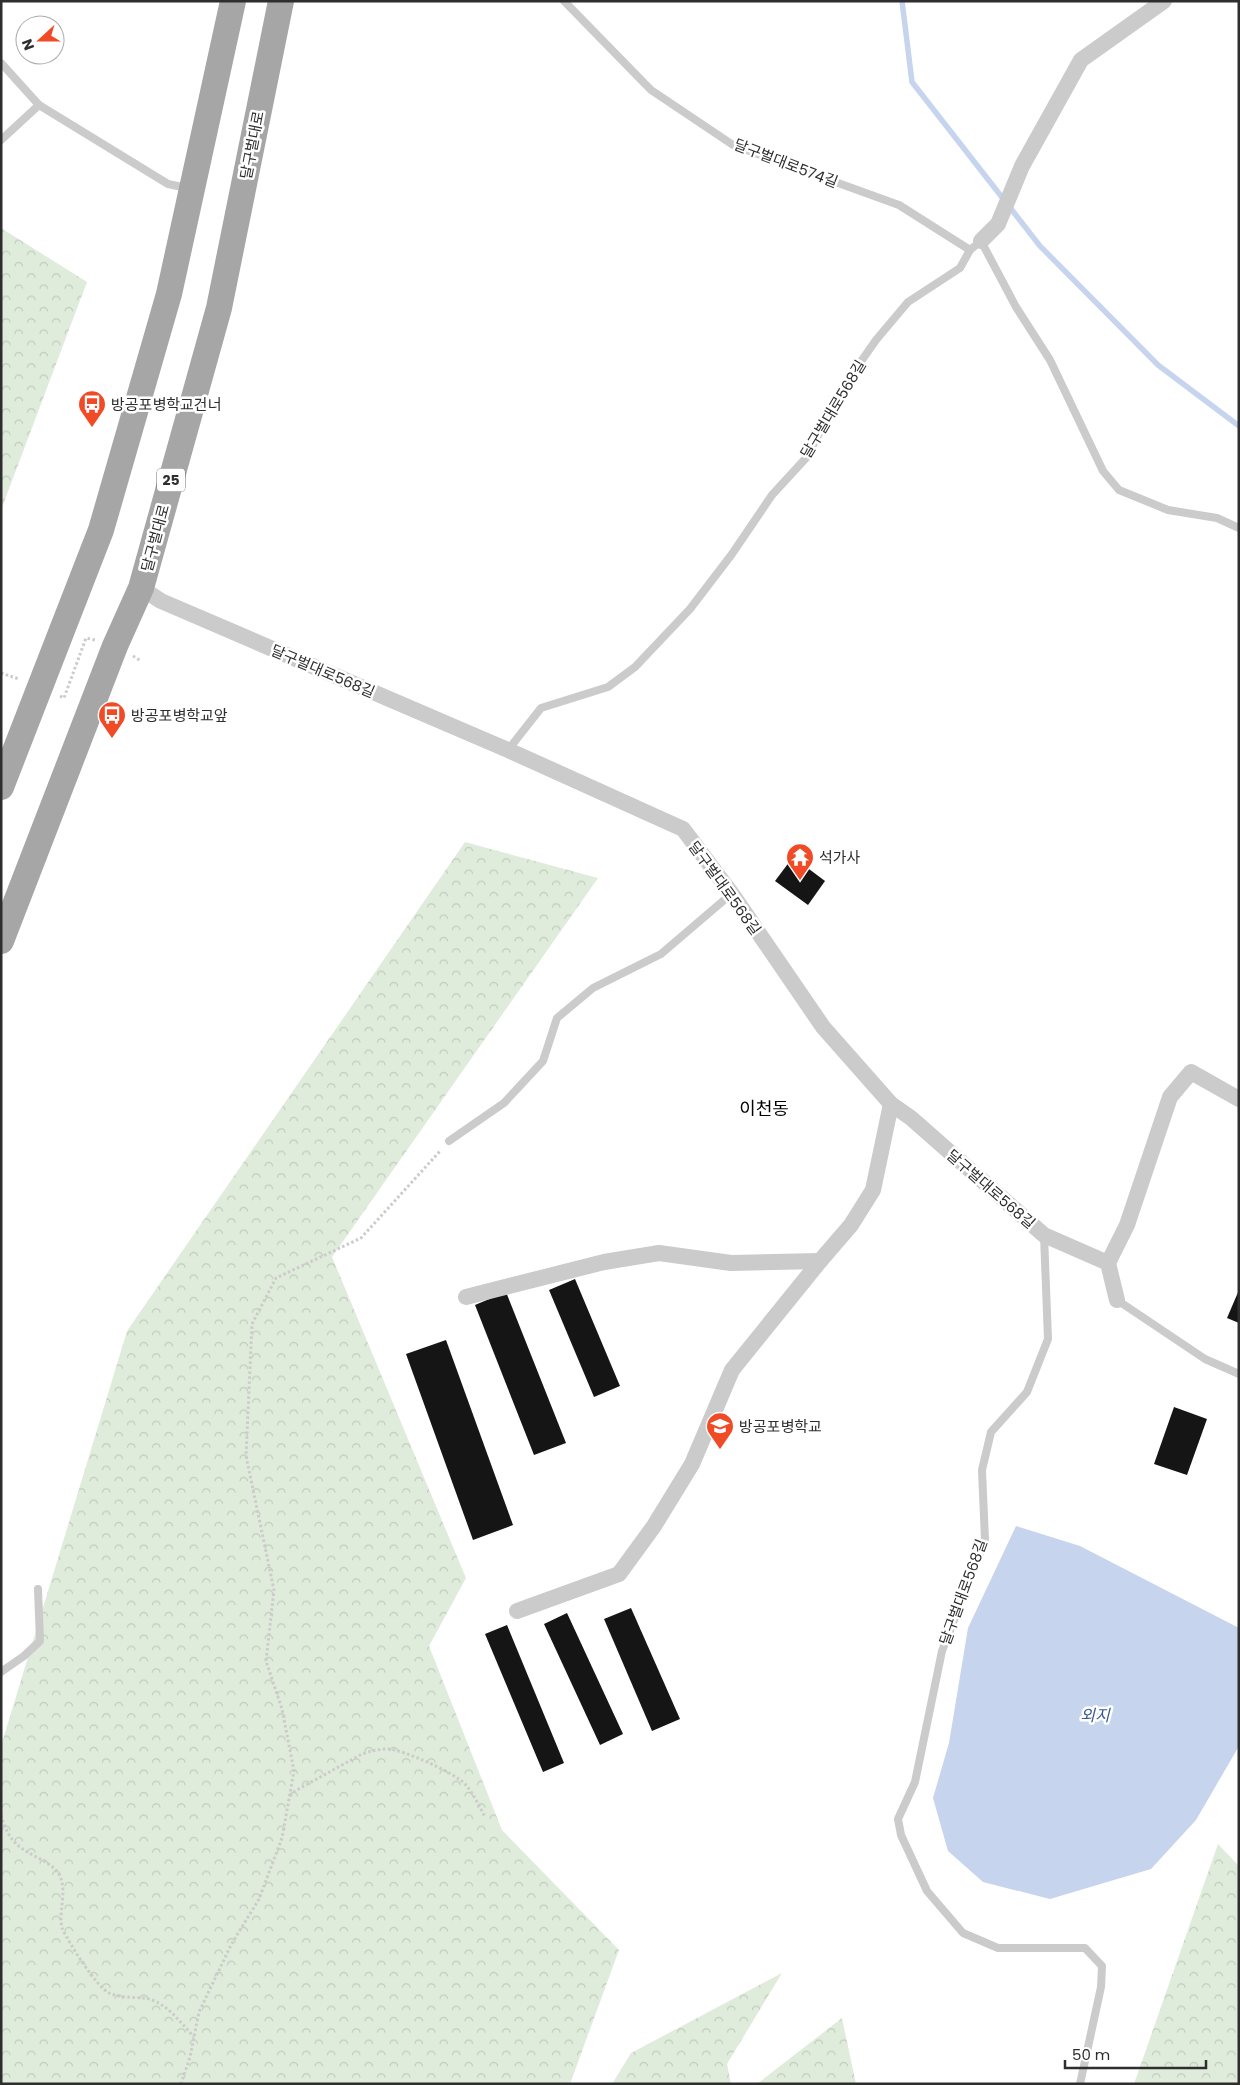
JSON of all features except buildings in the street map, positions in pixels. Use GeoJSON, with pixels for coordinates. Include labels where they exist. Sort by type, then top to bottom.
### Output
{"type":"FeatureCollection","features":[{"type":"Feature","properties":{"kind":"main road"},"geometry":{"type":"LineString","coordinates":[[1,787],[101,530],[169,294],[233,1]]}},
{"type":"Feature","properties":{"kind":"main road","name":"달구벌대로"},"geometry":{"type":"LineString","coordinates":[[1,941],[115,646],[141,588],[219,308],[281,1]]}},
{"type":"Feature","properties":{"kind":"street"},"geometry":{"type":"LineString","coordinates":[[227,33],[229,1]]}},
{"type":"Feature","properties":{"kind":"street"},"geometry":{"type":"LineString","coordinates":[[976,245],[998,224],[1022,166],[1081,60],[1164,1]]}},
{"type":"Feature","properties":{"kind":"street","name":"달구벌대로568길"},"geometry":{"type":"LineString","coordinates":[[141,588],[162,601],[508,750],[683,829],[823,1027],[890,1104],[911,1118],[1044,1235]]}},
{"type":"Feature","properties":{"kind":"street"},"geometry":{"type":"LineString","coordinates":[[1117,1300],[1108,1263],[1127,1225],[1170,1097],[1191,1072],[1239,1099]]}},
{"type":"Feature","properties":{"kind":"street"},"geometry":{"type":"LineString","coordinates":[[517,1610],[619,1574],[654,1526],[692,1464],[732,1370],[851,1225],[872,1190],[890,1104]]}},
{"type":"Feature","properties":{"kind":"street"},"geometry":{"type":"LineString","coordinates":[[1044,1235],[1108,1263]]}},
{"type":"Feature","properties":{"kind":"street"},"geometry":{"type":"LineString","coordinates":[[466,1298],[604,1262],[660,1253],[731,1263],[820,1261]]}},
{"type":"Feature","properties":{"kind":"lane","name":"달구벌대로574길"},"geometry":{"type":"LineString","coordinates":[[564,1],[650,90],[733,145],[899,205],[976,245],[1050,360],[1103,471],[1119,490],[1168,510],[1217,518],[1239,528]]}},
{"type":"Feature","properties":{"kind":"lane"},"geometry":{"type":"LineString","coordinates":[[1,63],[39,105],[168,184],[192,189]]}},
{"type":"Feature","properties":{"kind":"lane"},"geometry":{"type":"LineString","coordinates":[[1,140],[39,105]]}},
{"type":"Feature","properties":{"kind":"lane","name":"달구벌대로568길"},"geometry":{"type":"LineString","coordinates":[[508,750],[541,708],[608,687],[636,667],[690,609],[732,554],[772,495],[806,458],[846,382],[876,340],[908,302],[960,268],[976,245]]}},
{"type":"Feature","properties":{"kind":"lane"},"geometry":{"type":"LineString","coordinates":[[449,1141],[504,1103],[543,1061],[557,1018],[593,988],[661,954],[730,895]]}},
{"type":"Feature","properties":{"kind":"lane","name":"달구벌대로568길"},"geometry":{"type":"LineString","coordinates":[[1044,1235],[1048,1339],[1027,1392],[991,1432],[982,1470],[985,1540],[942,1651],[915,1782],[898,1819],[901,1835],[927,1891],[963,1933],[998,1948],[1085,1948],[1102,1966],[1101,1987],[1080,2084]]}},
{"type":"Feature","properties":{"kind":"lane"},"geometry":{"type":"LineString","coordinates":[[1117,1300],[1205,1359],[1239,1374]]}},
{"type":"Feature","properties":{"kind":"lane"},"geometry":{"type":"LineString","coordinates":[[1,1672],[24,1656],[40,1641],[38,1589]]}},
{"type":"Feature","properties":{"kind":"path"},"geometry":{"type":"LineString","coordinates":[[181,2084],[190,2057],[199,2012],[231,1945],[259,1899],[282,1838],[294,1771],[282,1709],[266,1661],[274,1590],[246,1456],[252,1324],[276,1278],[361,1238],[449,1141]]}},
{"type":"Feature","properties":{"kind":"path"},"geometry":{"type":"LineString","coordinates":[[290,1796],[295,1791],[362,1754],[373,1750],[389,1749],[416,1758],[463,1782],[472,1792],[485,1817]]}},
{"type":"Feature","properties":{"kind":"path"},"geometry":{"type":"LineString","coordinates":[[1,1815],[8,1835],[15,1844],[49,1864],[59,1875],[63,1898],[60,1921],[62,1928],[94,1978],[108,1992],[118,1996],[154,2000],[166,2008],[194,2038]]}},
{"type":"Feature","properties":{"kind":"green space"},"geometry":{"type":"Polygon","coordinates":[[[1,228],[87,282],[1,510],[1,228]]]}},
{"type":"Feature","properties":{"kind":"green space"},"geometry":{"type":"Polygon","coordinates":[[[465,842],[598,878],[332,1257],[466,1578],[429,1646],[502,1830],[619,1950],[570,2084],[1,2084],[1,1746],[127,1331],[465,842]]]}},
{"type":"Feature","properties":{"kind":"green space"},"geometry":{"type":"Polygon","coordinates":[[[1218,1844],[1239,1866],[1239,2084],[1134,2084],[1218,1844]]]}},
{"type":"Feature","properties":{"kind":"green space"},"geometry":{"type":"Polygon","coordinates":[[[782,1973],[727,2064],[731,2084],[612,2084],[631,2053],[782,1973]]]}},
{"type":"Feature","properties":{"kind":"green space"},"geometry":{"type":"Polygon","coordinates":[[[842,2018],[856,2084],[757,2084],[842,2018]]]}},
{"type":"Feature","properties":{"kind":"water","name":"외지"},"geometry":{"type":"Polygon","coordinates":[[[1016,1526],[1080,1546],[1239,1628],[1239,1746],[1196,1820],[1151,1869],[1050,1899],[983,1882],[948,1851],[933,1798],[949,1743],[968,1628],[1016,1526]]]}},
{"type":"Feature","properties":{"kind":"waterway"},"geometry":{"type":"LineString","coordinates":[[902,1],[912,82],[1040,246],[1158,365],[1239,426]]}},
{"type":"Feature","properties":{"kind":"place","name":"방공포병학교건너"},"geometry":{"type":"Point","coordinates":[92,428]}},
{"type":"Feature","properties":{"kind":"place","name":"방공포병학교앞"},"geometry":{"type":"Point","coordinates":[112,739]}},
{"type":"Feature","properties":{"kind":"place","name":"석가사"},"geometry":{"type":"Point","coordinates":[800,881]}},
{"type":"Feature","properties":{"kind":"place","name":"방공포병학교"},"geometry":{"type":"Point","coordinates":[720,1450]}},
{"type":"Feature","properties":{"kind":"district","name":"이천동"},"geometry":{"type":"Point","coordinates":[764,1108]}}]}
